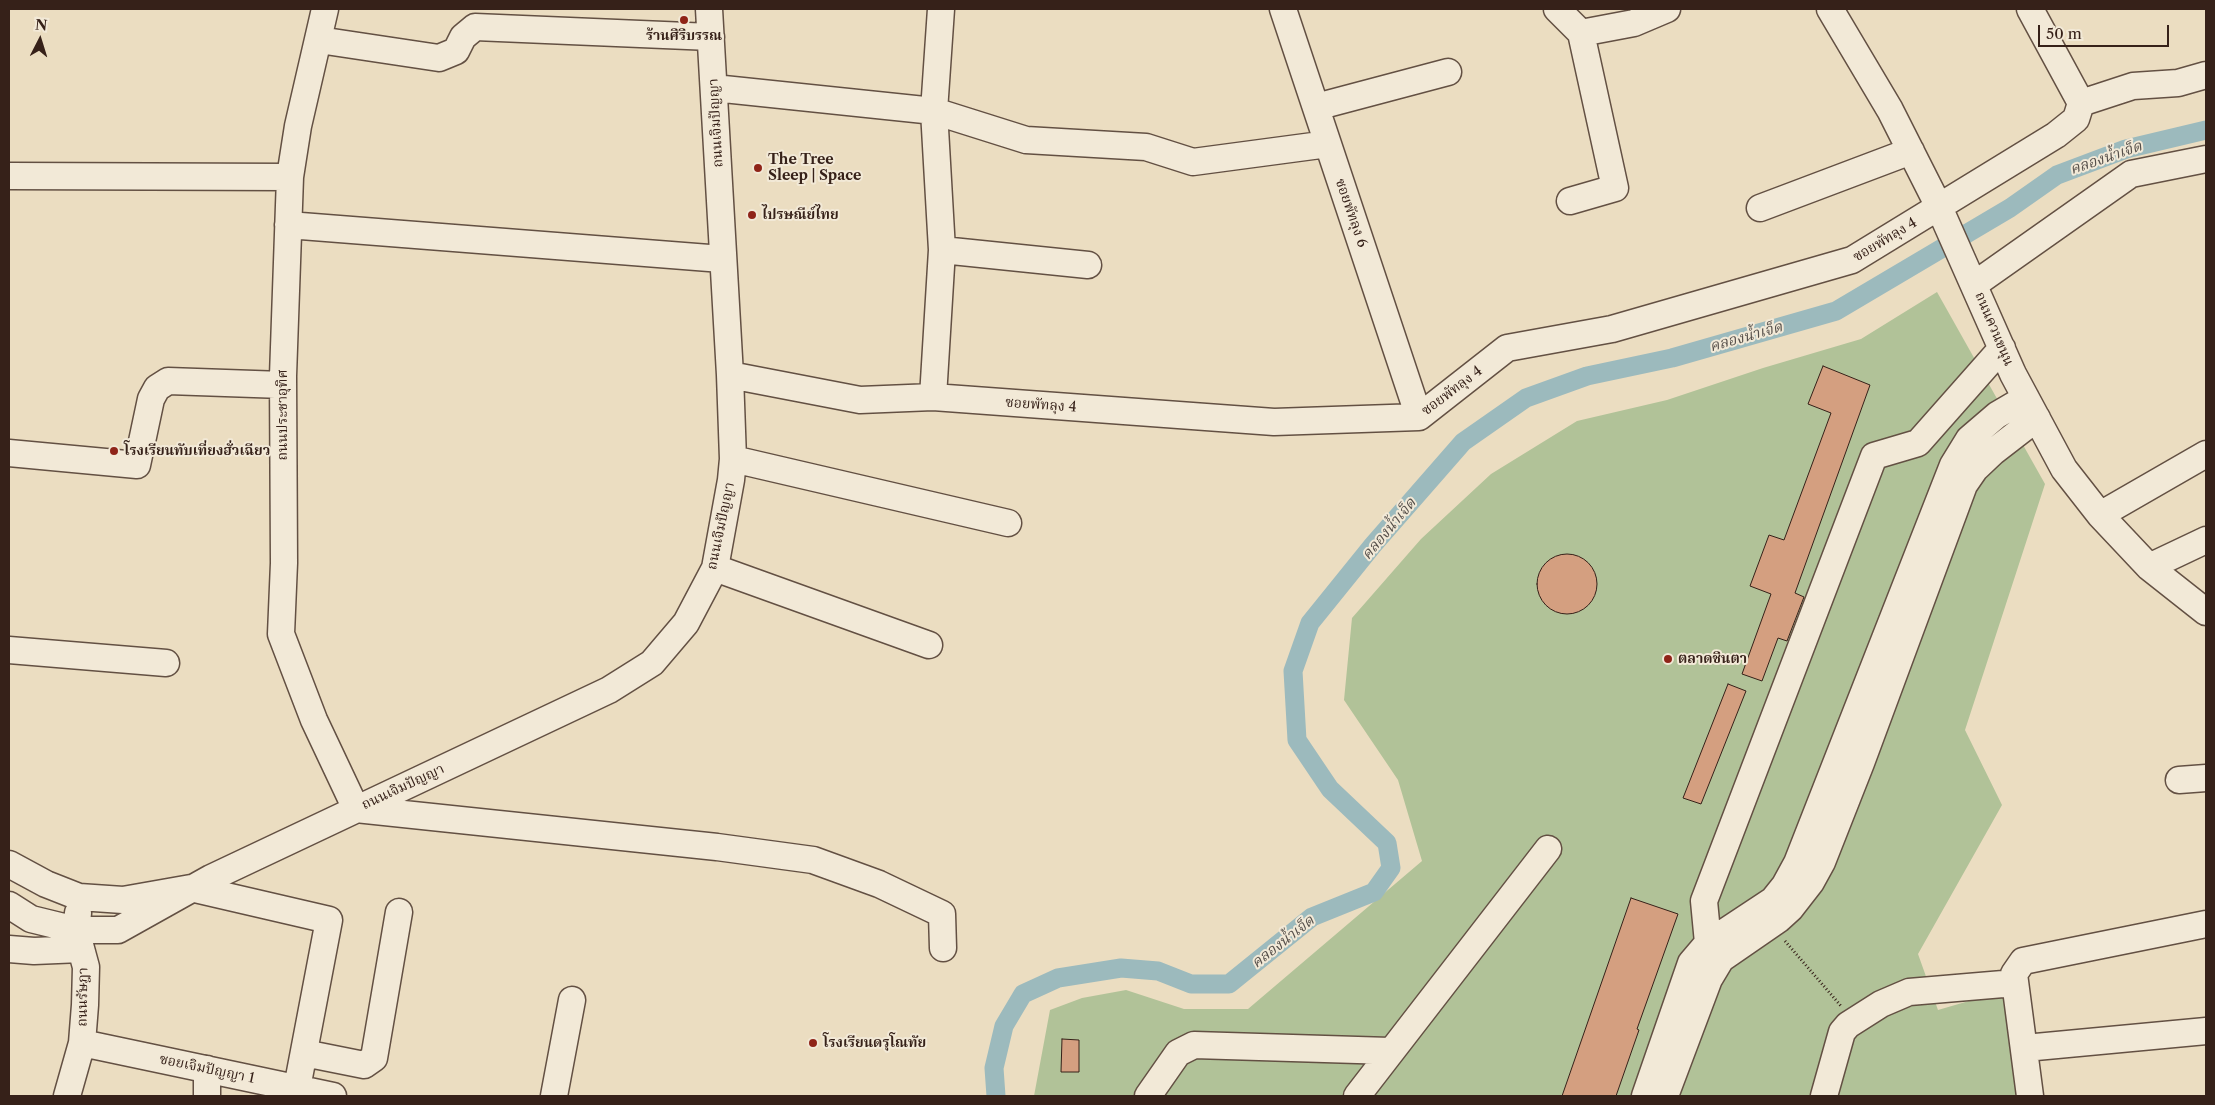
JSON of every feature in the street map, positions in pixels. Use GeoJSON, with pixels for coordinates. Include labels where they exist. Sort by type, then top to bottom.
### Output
{"type":"FeatureCollection","features":[{"type":"Feature","properties":{"kind":"street","name":"ถนนประชาอุทิศ"},"geometry":{"type":"LineString","coordinates":[[325,9],[320,40],[298,126],[290,177],[283,385],[284,563],[281,634],[314,720],[356,810]]}},
{"type":"Feature","properties":{"kind":"street","name":"ถนนเจิมปัญญา"},"geometry":{"type":"LineString","coordinates":[[191,888],[609,690],[652,663],[686,623],[715,568],[732,480],[733,459],[709,9]]}},
{"type":"Feature","properties":{"kind":"street"},"geometry":{"type":"LineString","coordinates":[[932,398],[942,250],[934,111],[942,9]]}},
{"type":"Feature","properties":{"kind":"street","name":"ซอยพัทลุง 6"},"geometry":{"type":"LineString","coordinates":[[1283,9],[1419,417]]}},
{"type":"Feature","properties":{"kind":"street"},"geometry":{"type":"LineString","coordinates":[[1557,9],[1581,33],[1615,188],[1570,200]]}},
{"type":"Feature","properties":{"kind":"street"},"geometry":{"type":"LineString","coordinates":[[1581,33],[1634,23],[1667,9]]}},
{"type":"Feature","properties":{"kind":"street","name":"ถนนควนขนุน"},"geometry":{"type":"LineString","coordinates":[[1830,9],[1890,110],[1940,207],[2002,348],[2064,470],[2100,515],[2149,567],[2206,612]]}},
{"type":"Feature","properties":{"kind":"street"},"geometry":{"type":"LineString","coordinates":[[2030,9],[2081,103],[2133,86],[2178,83],[2206,75]]}},
{"type":"Feature","properties":{"kind":"street"},"geometry":{"type":"LineString","coordinates":[[320,40],[439,58],[456,51],[463,37],[475,28],[711,37]]}},
{"type":"Feature","properties":{"kind":"street"},"geometry":{"type":"LineString","coordinates":[[1316,107],[1448,72]]}},
{"type":"Feature","properties":{"kind":"street"},"geometry":{"type":"LineString","coordinates":[[714,88],[934,111],[1026,140],[1146,147],[1193,162],[1328,144]]}},
{"type":"Feature","properties":{"kind":"street","name":"ซอยพัทลุง 4"},"geometry":{"type":"LineString","coordinates":[[730,375],[860,400],[932,398],[1274,422],[1419,417],[1507,348],[1612,329],[1852,260],[2056,135],[2076,119],[2081,103]]}},
{"type":"Feature","properties":{"kind":"street"},"geometry":{"type":"LineString","coordinates":[[1760,208],[1911,151]]}},
{"type":"Feature","properties":{"kind":"street"},"geometry":{"type":"LineString","coordinates":[[1973,280],[2131,174],[2206,159]]}},
{"type":"Feature","properties":{"kind":"street"},"geometry":{"type":"LineString","coordinates":[[9,176],[290,177]]}},
{"type":"Feature","properties":{"kind":"street"},"geometry":{"type":"LineString","coordinates":[[288,225],[722,258]]}},
{"type":"Feature","properties":{"kind":"street"},"geometry":{"type":"LineString","coordinates":[[942,250],[1088,265]]}},
{"type":"Feature","properties":{"kind":"street"},"geometry":{"type":"LineString","coordinates":[[1708,943],[1704,901],[1874,456],[1918,443],[2002,348]]}},
{"type":"Feature","properties":{"kind":"street"},"geometry":{"type":"LineString","coordinates":[[9,453],[137,465],[151,399],[157,388],[168,381],[283,385]]}},
{"type":"Feature","properties":{"kind":"street"},"geometry":{"type":"LineString","coordinates":[[1645,1096],[1691,963],[1708,943],[1766,916],[1790,909],[1814,876],[1850,761],[1956,480],[1975,469],[1993,452],[2031,408]]}},
{"type":"Feature","properties":{"kind":"street"},"geometry":{"type":"LineString","coordinates":[[2100,515],[2206,454]]}},
{"type":"Feature","properties":{"kind":"street"},"geometry":{"type":"LineString","coordinates":[[733,459],[1008,523]]}},
{"type":"Feature","properties":{"kind":"street"},"geometry":{"type":"LineString","coordinates":[[2149,567],[2206,540]]}},
{"type":"Feature","properties":{"kind":"street"},"geometry":{"type":"LineString","coordinates":[[715,568],[929,645]]}},
{"type":"Feature","properties":{"kind":"street"},"geometry":{"type":"LineString","coordinates":[[9,650],[166,663]]}},
{"type":"Feature","properties":{"kind":"street"},"geometry":{"type":"LineString","coordinates":[[2179,780],[2206,778]]}},
{"type":"Feature","properties":{"kind":"street"},"geometry":{"type":"LineString","coordinates":[[356,810],[813,860],[879,884],[942,914],[943,948]]}},
{"type":"Feature","properties":{"kind":"street"},"geometry":{"type":"LineString","coordinates":[[1357,1096],[1548,849]]}},
{"type":"Feature","properties":{"kind":"street"},"geometry":{"type":"LineString","coordinates":[[9,864],[46,884],[79,897],[123,900],[155,896],[191,888],[329,920],[297,1088]]}},
{"type":"Feature","properties":{"kind":"street"},"geometry":{"type":"LineString","coordinates":[[9,949],[34,951],[118,930],[191,888]]}},
{"type":"Feature","properties":{"kind":"street","name":"ถนนรัษฎา"},"geometry":{"type":"LineString","coordinates":[[67,1096],[82,1043],[86,967],[79,940],[79,897]]}},
{"type":"Feature","properties":{"kind":"street"},"geometry":{"type":"LineString","coordinates":[[9,905],[31,919],[79,940]]}},
{"type":"Feature","properties":{"kind":"street"},"geometry":{"type":"LineString","coordinates":[[304,1053],[364,1065],[374,1058],[399,912]]}},
{"type":"Feature","properties":{"kind":"street"},"geometry":{"type":"LineString","coordinates":[[1665,1096],[1709,979],[1721,959],[1766,916]]}},
{"type":"Feature","properties":{"kind":"street"},"geometry":{"type":"LineString","coordinates":[[2030,1096],[2014,974],[2023,961],[2206,924]]}},
{"type":"Feature","properties":{"kind":"street"},"geometry":{"type":"LineString","coordinates":[[1824,1096],[1842,1032],[1881,1004],[1909,992],[2015,983]]}},
{"type":"Feature","properties":{"kind":"street"},"geometry":{"type":"LineString","coordinates":[[554,1096],[572,1000]]}},
{"type":"Feature","properties":{"kind":"street"},"geometry":{"type":"LineString","coordinates":[[2025,1048],[2206,1030]]}},
{"type":"Feature","properties":{"kind":"street","name":"ซอยเจิมปัญญา 1"},"geometry":{"type":"LineString","coordinates":[[82,1043],[333,1096]]}},
{"type":"Feature","properties":{"kind":"street"},"geometry":{"type":"LineString","coordinates":[[1148,1096],[1178,1053],[1194,1045],[1390,1051]]}},
{"type":"Feature","properties":{"kind":"street"},"geometry":{"type":"LineString","coordinates":[[206,1069],[207,1096]]}},
{"type":"Feature","properties":{"kind":"path"},"geometry":{"type":"LineString","coordinates":[[1766,916],[1854,1022]]}},
{"type":"Feature","properties":{"kind":"green space","name":"ตลาดชินตา"},"geometry":{"type":"Polygon","coordinates":[[[1937,292],[2045,484],[1965,730],[2002,805],[1918,954],[1938,1010],[2010,989],[2018,1096],[1034,1096],[1050,1010],[1082,998],[1126,990],[1184,1009],[1248,1009],[1422,861],[1398,780],[1344,700],[1352,618],[1421,539],[1491,474],[1577,421],[1667,400],[1763,368],[1861,339],[1937,292]]]}},
{"type":"Feature","properties":{"kind":"building"},"geometry":{"type":"Polygon","coordinates":[[[1823,366],[1870,385],[1795,593],[1804,597],[1787,641],[1778,638],[1762,681],[1742,674],[1771,594],[1750,586],[1769,535],[1784,540],[1831,413],[1808,404],[1823,366]]]}},
{"type":"Feature","properties":{"kind":"building"},"geometry":{"type":"Polygon","coordinates":[[[1567,554],[1584,559],[1592,567],[1597,584],[1592,601],[1584,609],[1567,614],[1550,609],[1542,601],[1537,584],[1542,567],[1550,559],[1567,554]]]}},
{"type":"Feature","properties":{"kind":"building"},"geometry":{"type":"Polygon","coordinates":[[[1728,684],[1746,691],[1701,804],[1683,798],[1728,684]]]}},
{"type":"Feature","properties":{"kind":"building"},"geometry":{"type":"Polygon","coordinates":[[[1631,898],[1678,914],[1637,1029],[1639,1030],[1616,1096],[1562,1096],[1631,898]]]}},
{"type":"Feature","properties":{"kind":"building"},"geometry":{"type":"Polygon","coordinates":[[[1062,1039],[1079,1040],[1079,1072],[1061,1072],[1062,1039]]]}},
{"type":"Feature","properties":{"kind":"waterway","name":"คลองน้ำเจ็ด"},"geometry":{"type":"LineString","coordinates":[[996,1096],[994,1068],[1004,1026],[1023,994],[1058,978],[1121,968],[1158,971],[1191,984],[1229,984],[1312,917],[1374,892],[1391,868],[1387,843],[1330,789],[1297,740],[1293,671],[1310,623],[1373,545],[1463,442],[1526,398],[1587,376],[1672,358],[1836,311],[2010,208],[2057,175],[2126,149],[2206,130]]}},
{"type":"Feature","properties":{"kind":"place","name":"ร้านศิริบรรณ"},"geometry":{"type":"Point","coordinates":[684,20]}},
{"type":"Feature","properties":{"kind":"place","name":"The Tree Sleep | Space"},"geometry":{"type":"Point","coordinates":[758,168]}},
{"type":"Feature","properties":{"kind":"place","name":"ไปรษณีย์ไทย"},"geometry":{"type":"Point","coordinates":[752,215]}},
{"type":"Feature","properties":{"kind":"place","name":"โรงเรียนทับเที่ยงฮั่วเฉียว"},"geometry":{"type":"Point","coordinates":[114,451]}},
{"type":"Feature","properties":{"kind":"place","name":"ตลาดชินตา"},"geometry":{"type":"Point","coordinates":[1668,659]}},
{"type":"Feature","properties":{"kind":"place","name":"โรงเรียนดรุโณทัย"},"geometry":{"type":"Point","coordinates":[813,1043]}}]}
